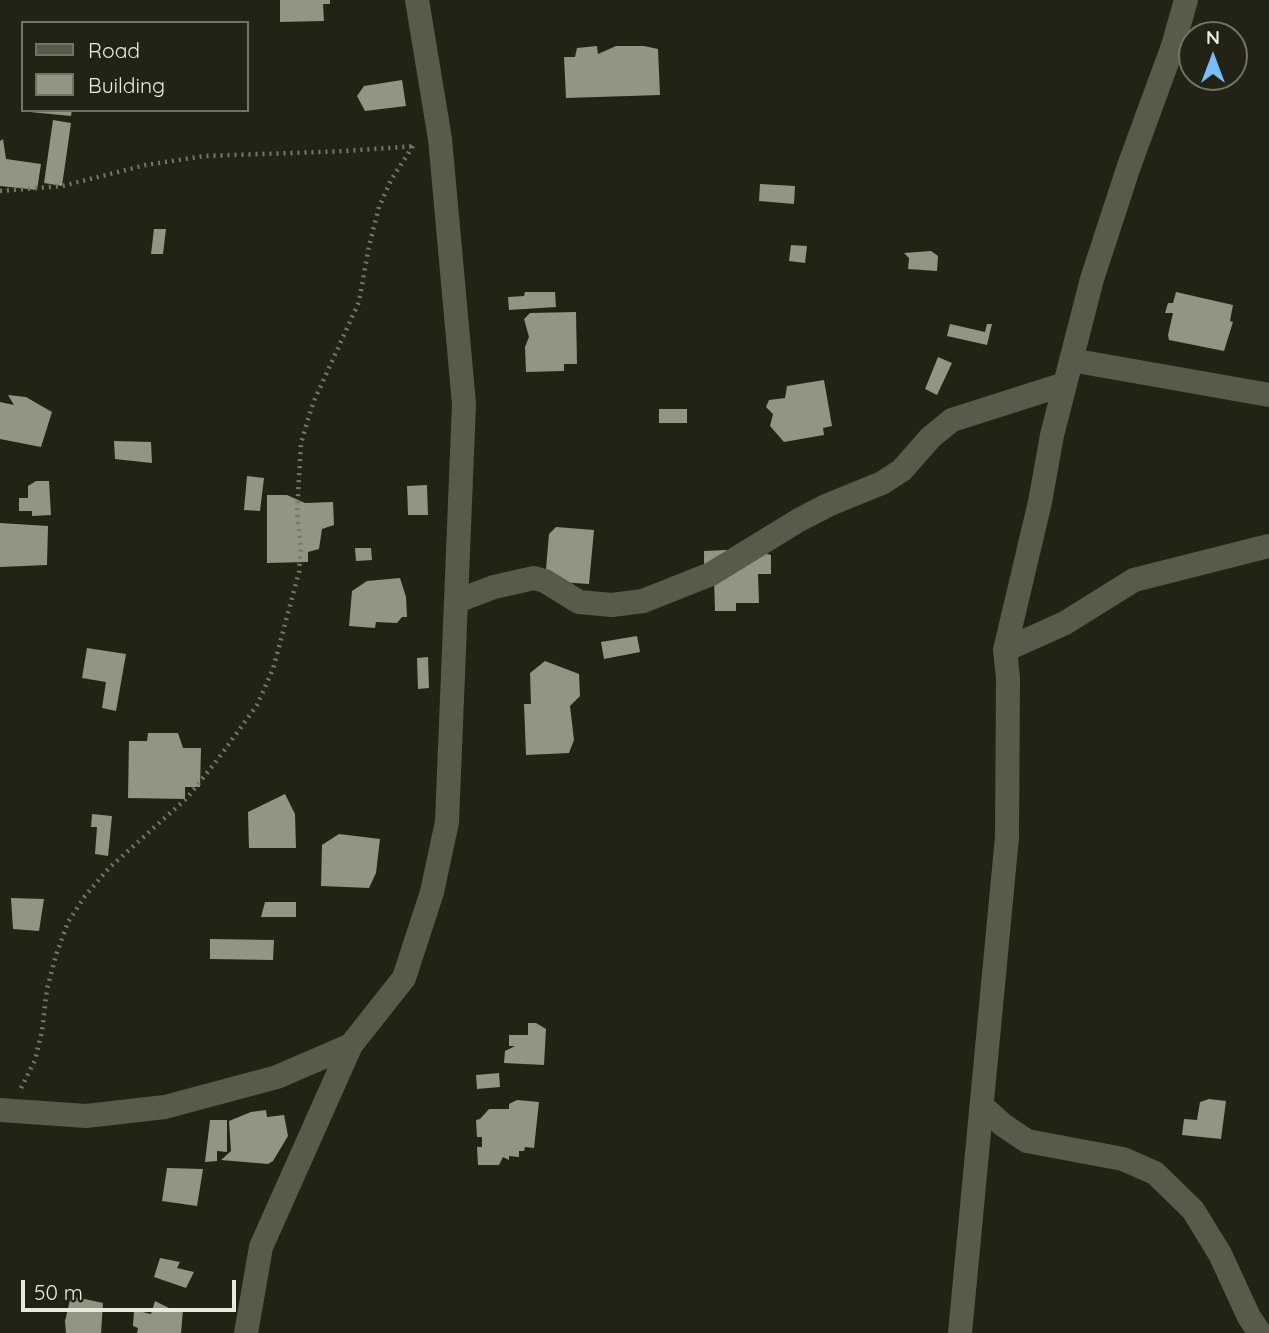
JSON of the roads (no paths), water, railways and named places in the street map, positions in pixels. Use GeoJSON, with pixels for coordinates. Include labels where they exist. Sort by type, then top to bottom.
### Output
{"type":"FeatureCollection","features":[{"type":"Feature","properties":{"kind":"street"},"geometry":{"type":"LineString","coordinates":[[246,1333],[261,1247],[351,1045],[404,978],[432,892],[447,822],[464,404],[440,139],[417,0]]}},
{"type":"Feature","properties":{"kind":"street"},"geometry":{"type":"LineString","coordinates":[[960,1333],[1007,837],[1008,678],[1005,650],[1040,502],[1052,435],[1092,279],[1129,166],[1173,46],[1186,0]]}},
{"type":"Feature","properties":{"kind":"street"},"geometry":{"type":"LineString","coordinates":[[1071,360],[1269,395]]}},
{"type":"Feature","properties":{"kind":"street"},"geometry":{"type":"LineString","coordinates":[[457,601],[494,587],[534,578],[545,581],[579,602],[612,605],[643,601],[711,574],[799,520],[882,483],[902,470],[930,437],[952,420],[1065,384]]}},
{"type":"Feature","properties":{"kind":"street"},"geometry":{"type":"LineString","coordinates":[[1005,650],[1065,623],[1134,580],[1269,546]]}},
{"type":"Feature","properties":{"kind":"street"},"geometry":{"type":"LineString","coordinates":[[5,1110],[86,1116],[165,1107],[277,1077],[351,1045]]}},
{"type":"Feature","properties":{"kind":"street"},"geometry":{"type":"LineString","coordinates":[[982,1105],[1003,1125],[1027,1141],[1124,1159],[1155,1173],[1192,1210],[1220,1254],[1249,1317],[1260,1333]]}}]}
